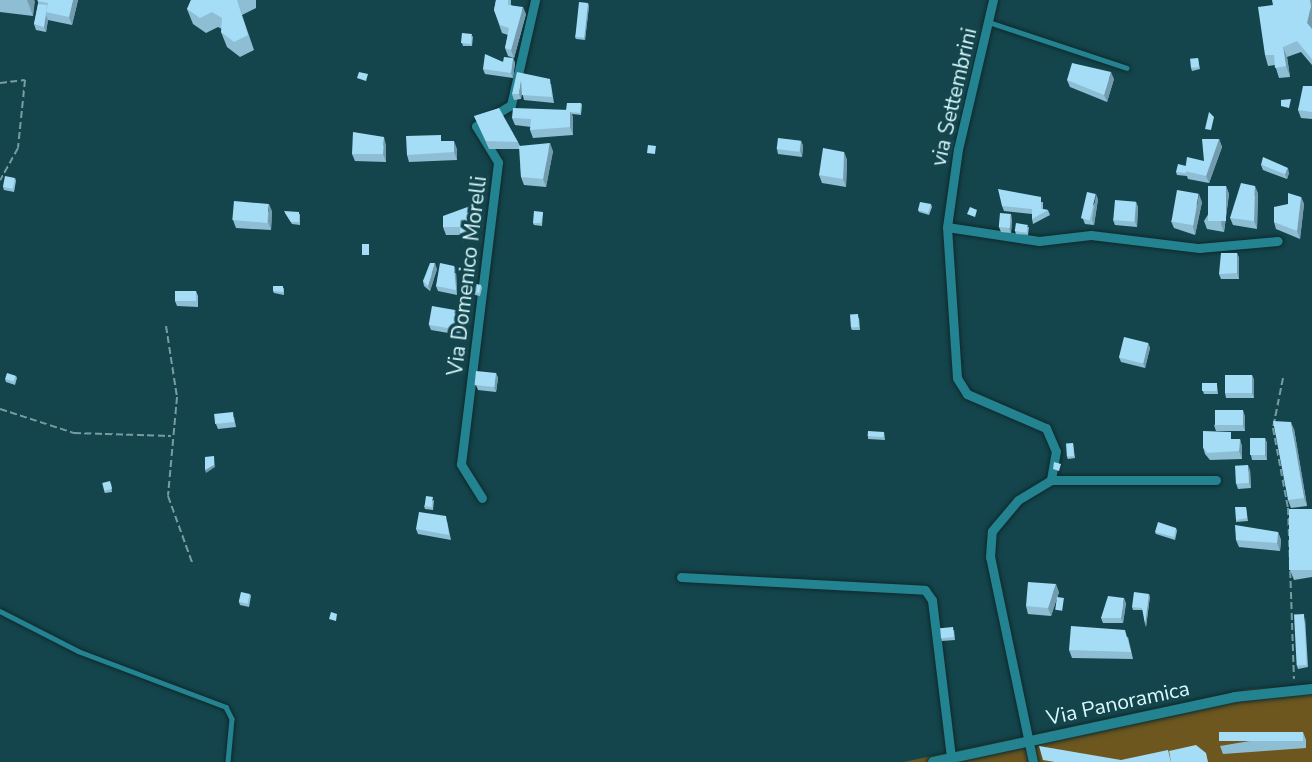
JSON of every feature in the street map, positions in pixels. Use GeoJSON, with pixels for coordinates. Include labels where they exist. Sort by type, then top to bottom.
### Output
{"type":"FeatureCollection","features":[{"type":"Feature","properties":{"kind":"street","name":"Via Domenico Morelli"},"geometry":{"type":"LineString","coordinates":[[482,498],[461,464],[498,162],[475,126],[510,105],[535,0]]}},
{"type":"Feature","properties":{"kind":"street","name":"via Settembrini"},"geometry":{"type":"LineString","coordinates":[[993,0],[958,149],[947,227],[948,300],[961,388],[1046,428],[1056,452],[1051,480]]}},
{"type":"Feature","properties":{"kind":"street"},"geometry":{"type":"LineString","coordinates":[[947,227],[1039,241],[1091,235],[1199,247],[1278,241]]}},
{"type":"Feature","properties":{"kind":"street"},"geometry":{"type":"LineString","coordinates":[[1033,762],[1024,743],[1012,641],[989,542],[1018,500],[1051,480],[1216,480]]}},
{"type":"Feature","properties":{"kind":"street"},"geometry":{"type":"LineString","coordinates":[[681,577],[925,590],[932,600],[951,758]]}},
{"type":"Feature","properties":{"kind":"street","name":"Via Panoramica"},"geometry":{"type":"LineString","coordinates":[[933,762],[1235,697],[1312,689]]}},
{"type":"Feature","properties":{"kind":"lane"},"geometry":{"type":"LineString","coordinates":[[989,22],[1127,68]]}},
{"type":"Feature","properties":{"kind":"lane"},"geometry":{"type":"LineString","coordinates":[[0,611],[78,651],[226,707],[232,719],[228,762]]}},
{"type":"Feature","properties":{"kind":"path"},"geometry":{"type":"LineString","coordinates":[[0,83],[25,80],[18,148],[0,180]]}},
{"type":"Feature","properties":{"kind":"path"},"geometry":{"type":"LineString","coordinates":[[166,326],[177,397],[168,496],[193,565]]}},
{"type":"Feature","properties":{"kind":"path"},"geometry":{"type":"LineString","coordinates":[[1283,378],[1273,428],[1288,508],[1295,691]]}},
{"type":"Feature","properties":{"kind":"path"},"geometry":{"type":"LineString","coordinates":[[0,409],[74,433],[173,436]]}},
{"type":"Feature","properties":{"kind":"shaded area"},"geometry":{"type":"Polygon","coordinates":[[[1312,685],[1312,762],[904,762],[1248,689],[1312,685]]]}},
{"type":"Feature","properties":{"kind":"building"},"geometry":{"type":"Polygon","coordinates":[[[38,0],[73,0],[69,17],[46,12],[48,3],[38,0]]]}},
{"type":"Feature","properties":{"kind":"building"},"geometry":{"type":"Polygon","coordinates":[[[191,0],[237,0],[248,35],[234,42],[221,32],[222,18],[212,12],[200,18],[187,9],[191,0]]]}},
{"type":"Feature","properties":{"kind":"building"},"geometry":{"type":"Polygon","coordinates":[[[496,0],[508,0],[508,5],[523,7],[511,50],[505,48],[509,28],[500,25],[494,10],[496,0]]]}},
{"type":"Feature","properties":{"kind":"building"},"geometry":{"type":"Polygon","coordinates":[[[1272,0],[1310,0],[1307,23],[1312,29],[1312,59],[1297,41],[1283,47],[1286,66],[1275,68],[1274,55],[1265,55],[1258,7],[1273,5],[1272,0]]]}},
{"type":"Feature","properties":{"kind":"building"},"geometry":{"type":"Polygon","coordinates":[[[579,2],[588,3],[584,38],[575,37],[579,2]]]}},
{"type":"Feature","properties":{"kind":"building"},"geometry":{"type":"Polygon","coordinates":[[[38,4],[47,5],[44,27],[34,24],[38,4]]]}},
{"type":"Feature","properties":{"kind":"building"},"geometry":{"type":"Polygon","coordinates":[[[462,33],[472,34],[471,44],[461,43],[462,33]]]}},
{"type":"Feature","properties":{"kind":"building"},"geometry":{"type":"Polygon","coordinates":[[[485,54],[503,62],[504,57],[513,58],[511,73],[483,69],[485,54]]]}},
{"type":"Feature","properties":{"kind":"building"},"geometry":{"type":"Polygon","coordinates":[[[1198,58],[1199,67],[1191,68],[1190,59],[1198,58]]]}},
{"type":"Feature","properties":{"kind":"building"},"geometry":{"type":"Polygon","coordinates":[[[1072,63],[1111,72],[1104,95],[1067,80],[1072,63]]]}},
{"type":"Feature","properties":{"kind":"building"},"geometry":{"type":"Polygon","coordinates":[[[359,72],[368,74],[366,81],[357,78],[359,72]]]}},
{"type":"Feature","properties":{"kind":"building"},"geometry":{"type":"Polygon","coordinates":[[[517,72],[550,79],[552,97],[522,95],[521,81],[519,94],[512,94],[517,72]]]}},
{"type":"Feature","properties":{"kind":"building"},"geometry":{"type":"Polygon","coordinates":[[[1303,86],[1312,86],[1312,112],[1298,110],[1303,86]]]}},
{"type":"Feature","properties":{"kind":"building"},"geometry":{"type":"Polygon","coordinates":[[[1291,99],[1289,108],[1281,106],[1281,100],[1291,99]]]}},
{"type":"Feature","properties":{"kind":"building"},"geometry":{"type":"Polygon","coordinates":[[[567,103],[581,103],[580,113],[566,110],[567,103]]]}},
{"type":"Feature","properties":{"kind":"building"},"geometry":{"type":"Polygon","coordinates":[[[499,108],[518,142],[486,141],[474,116],[499,108]]]}},
{"type":"Feature","properties":{"kind":"building"},"geometry":{"type":"Polygon","coordinates":[[[513,108],[570,110],[570,127],[530,130],[531,119],[512,118],[513,108]]]}},
{"type":"Feature","properties":{"kind":"building"},"geometry":{"type":"Polygon","coordinates":[[[1209,112],[1214,117],[1211,130],[1205,129],[1209,112]]]}},
{"type":"Feature","properties":{"kind":"building"},"geometry":{"type":"Polygon","coordinates":[[[353,132],[384,137],[383,154],[352,154],[353,132]]]}},
{"type":"Feature","properties":{"kind":"building"},"geometry":{"type":"Polygon","coordinates":[[[441,135],[441,141],[454,141],[454,152],[407,155],[406,136],[441,135]]]}},
{"type":"Feature","properties":{"kind":"building"},"geometry":{"type":"Polygon","coordinates":[[[778,138],[801,141],[799,152],[777,149],[778,138]]]}},
{"type":"Feature","properties":{"kind":"building"},"geometry":{"type":"Polygon","coordinates":[[[1202,139],[1219,139],[1206,176],[1185,171],[1187,157],[1204,161],[1202,139]]]}},
{"type":"Feature","properties":{"kind":"building"},"geometry":{"type":"Polygon","coordinates":[[[550,143],[543,179],[521,177],[519,146],[550,143]]]}},
{"type":"Feature","properties":{"kind":"building"},"geometry":{"type":"Polygon","coordinates":[[[648,145],[656,146],[655,154],[647,153],[648,145]]]}},
{"type":"Feature","properties":{"kind":"building"},"geometry":{"type":"Polygon","coordinates":[[[823,148],[844,152],[843,179],[819,175],[823,148]]]}},
{"type":"Feature","properties":{"kind":"building"},"geometry":{"type":"Polygon","coordinates":[[[1263,157],[1288,168],[1285,174],[1261,165],[1263,157]]]}},
{"type":"Feature","properties":{"kind":"building"},"geometry":{"type":"Polygon","coordinates":[[[1178,164],[1186,166],[1186,173],[1176,172],[1178,164]]]}},
{"type":"Feature","properties":{"kind":"building"},"geometry":{"type":"Polygon","coordinates":[[[5,176],[15,178],[13,189],[3,187],[5,176]]]}},
{"type":"Feature","properties":{"kind":"building"},"geometry":{"type":"Polygon","coordinates":[[[1241,183],[1255,186],[1254,221],[1230,218],[1241,183]]]}},
{"type":"Feature","properties":{"kind":"building"},"geometry":{"type":"Polygon","coordinates":[[[1208,186],[1226,186],[1226,221],[1208,221],[1208,186]]]}},
{"type":"Feature","properties":{"kind":"building"},"geometry":{"type":"Polygon","coordinates":[[[998,189],[1041,197],[1041,209],[1048,210],[1032,219],[1032,209],[1002,206],[998,189]]]}},
{"type":"Feature","properties":{"kind":"building"},"geometry":{"type":"Polygon","coordinates":[[[1177,190],[1199,194],[1193,225],[1171,222],[1177,190]]]}},
{"type":"Feature","properties":{"kind":"building"},"geometry":{"type":"Polygon","coordinates":[[[1087,192],[1096,194],[1090,220],[1081,218],[1087,192]]]}},
{"type":"Feature","properties":{"kind":"building"},"geometry":{"type":"Polygon","coordinates":[[[1288,193],[1301,197],[1297,231],[1274,222],[1274,207],[1288,204],[1288,193]]]}},
{"type":"Feature","properties":{"kind":"building"},"geometry":{"type":"Polygon","coordinates":[[[1115,200],[1136,202],[1134,222],[1113,220],[1115,200]]]}},
{"type":"Feature","properties":{"kind":"building"},"geometry":{"type":"Polygon","coordinates":[[[234,201],[269,204],[267,223],[232,220],[234,201]]]}},
{"type":"Feature","properties":{"kind":"building"},"geometry":{"type":"Polygon","coordinates":[[[920,202],[931,204],[928,213],[918,210],[920,202]]]}},
{"type":"Feature","properties":{"kind":"building"},"geometry":{"type":"Polygon","coordinates":[[[473,205],[473,226],[460,234],[460,227],[443,227],[443,216],[473,205]]]}},
{"type":"Feature","properties":{"kind":"building"},"geometry":{"type":"Polygon","coordinates":[[[970,207],[977,210],[975,217],[967,214],[970,207]]]}},
{"type":"Feature","properties":{"kind":"building"},"geometry":{"type":"Polygon","coordinates":[[[284,211],[299,212],[299,222],[291,222],[284,211]]]}},
{"type":"Feature","properties":{"kind":"building"},"geometry":{"type":"Polygon","coordinates":[[[534,211],[543,212],[541,223],[533,223],[534,211]]]}},
{"type":"Feature","properties":{"kind":"building"},"geometry":{"type":"Polygon","coordinates":[[[1000,213],[1011,214],[1010,228],[999,227],[1000,213]]]}},
{"type":"Feature","properties":{"kind":"building"},"geometry":{"type":"Polygon","coordinates":[[[1016,223],[1028,225],[1027,233],[1015,231],[1016,223]]]}},
{"type":"Feature","properties":{"kind":"building"},"geometry":{"type":"Polygon","coordinates":[[[362,244],[369,244],[369,255],[362,255],[362,244]]]}},
{"type":"Feature","properties":{"kind":"building"},"geometry":{"type":"Polygon","coordinates":[[[1221,253],[1237,253],[1237,273],[1219,274],[1221,253]]]}},
{"type":"Feature","properties":{"kind":"building"},"geometry":{"type":"Polygon","coordinates":[[[430,263],[435,263],[428,286],[423,281],[430,263]]]}},
{"type":"Feature","properties":{"kind":"building"},"geometry":{"type":"Polygon","coordinates":[[[440,263],[454,266],[456,290],[436,286],[440,263]]]}},
{"type":"Feature","properties":{"kind":"building"},"geometry":{"type":"Polygon","coordinates":[[[472,283],[481,285],[479,293],[469,291],[472,283]]]}},
{"type":"Feature","properties":{"kind":"building"},"geometry":{"type":"Polygon","coordinates":[[[273,286],[283,286],[283,292],[273,291],[273,286]]]}},
{"type":"Feature","properties":{"kind":"building"},"geometry":{"type":"Polygon","coordinates":[[[175,291],[196,291],[196,301],[175,301],[175,291]]]}},
{"type":"Feature","properties":{"kind":"building"},"geometry":{"type":"Polygon","coordinates":[[[432,306],[461,311],[457,330],[429,325],[432,306]]]}},
{"type":"Feature","properties":{"kind":"building"},"geometry":{"type":"Polygon","coordinates":[[[858,314],[859,327],[851,328],[850,315],[858,314]]]}},
{"type":"Feature","properties":{"kind":"building"},"geometry":{"type":"Polygon","coordinates":[[[1124,337],[1148,343],[1143,363],[1119,357],[1124,337]]]}},
{"type":"Feature","properties":{"kind":"building"},"geometry":{"type":"Polygon","coordinates":[[[476,371],[496,373],[494,387],[475,385],[476,371]]]}},
{"type":"Feature","properties":{"kind":"building"},"geometry":{"type":"Polygon","coordinates":[[[7,373],[16,376],[14,381],[5,379],[7,373]]]}},
{"type":"Feature","properties":{"kind":"building"},"geometry":{"type":"Polygon","coordinates":[[[1225,375],[1252,375],[1252,393],[1225,393],[1225,375]]]}},
{"type":"Feature","properties":{"kind":"building"},"geometry":{"type":"Polygon","coordinates":[[[1202,383],[1217,383],[1217,391],[1202,391],[1202,383]]]}},
{"type":"Feature","properties":{"kind":"building"},"geometry":{"type":"Polygon","coordinates":[[[1215,410],[1243,410],[1243,425],[1215,425],[1215,410]]]}},
{"type":"Feature","properties":{"kind":"building"},"geometry":{"type":"Polygon","coordinates":[[[233,412],[234,422],[215,424],[214,414],[233,412]]]}},
{"type":"Feature","properties":{"kind":"building"},"geometry":{"type":"Polygon","coordinates":[[[1273,421],[1291,422],[1304,498],[1288,500],[1273,421]]]}},
{"type":"Feature","properties":{"kind":"building"},"geometry":{"type":"Polygon","coordinates":[[[868,431],[884,432],[884,437],[868,436],[868,431]]]}},
{"type":"Feature","properties":{"kind":"building"},"geometry":{"type":"Polygon","coordinates":[[[1203,431],[1231,432],[1231,439],[1240,439],[1239,451],[1207,453],[1203,447],[1203,431]]]}},
{"type":"Feature","properties":{"kind":"building"},"geometry":{"type":"Polygon","coordinates":[[[1250,438],[1265,438],[1265,455],[1250,455],[1250,438]]]}},
{"type":"Feature","properties":{"kind":"building"},"geometry":{"type":"Polygon","coordinates":[[[1066,443],[1073,443],[1074,456],[1067,456],[1066,443]]]}},
{"type":"Feature","properties":{"kind":"building"},"geometry":{"type":"Polygon","coordinates":[[[214,456],[214,465],[205,470],[205,457],[214,456]]]}},
{"type":"Feature","properties":{"kind":"building"},"geometry":{"type":"Polygon","coordinates":[[[1054,462],[1061,464],[1059,471],[1053,469],[1054,462]]]}},
{"type":"Feature","properties":{"kind":"building"},"geometry":{"type":"Polygon","coordinates":[[[1248,465],[1249,483],[1236,484],[1235,466],[1248,465]]]}},
{"type":"Feature","properties":{"kind":"building"},"geometry":{"type":"Polygon","coordinates":[[[110,481],[112,489],[104,491],[102,483],[110,481]]]}},
{"type":"Feature","properties":{"kind":"building"},"geometry":{"type":"Polygon","coordinates":[[[426,496],[433,497],[432,507],[425,506],[426,496]]]}},
{"type":"Feature","properties":{"kind":"building"},"geometry":{"type":"Polygon","coordinates":[[[1235,507],[1246,507],[1247,518],[1236,520],[1235,507]]]}},
{"type":"Feature","properties":{"kind":"building"},"geometry":{"type":"Polygon","coordinates":[[[1289,509],[1312,509],[1312,570],[1289,570],[1289,509]]]}},
{"type":"Feature","properties":{"kind":"building"},"geometry":{"type":"Polygon","coordinates":[[[419,512],[446,516],[449,535],[416,529],[419,512]]]}},
{"type":"Feature","properties":{"kind":"building"},"geometry":{"type":"Polygon","coordinates":[[[1158,522],[1176,528],[1174,537],[1155,532],[1158,522]]]}},
{"type":"Feature","properties":{"kind":"building"},"geometry":{"type":"Polygon","coordinates":[[[1235,525],[1278,532],[1277,543],[1236,540],[1235,525]]]}},
{"type":"Feature","properties":{"kind":"building"},"geometry":{"type":"Polygon","coordinates":[[[1028,582],[1056,584],[1048,608],[1026,606],[1028,582]]]}},
{"type":"Feature","properties":{"kind":"building"},"geometry":{"type":"Polygon","coordinates":[[[241,592],[250,594],[248,604],[239,602],[241,592]]]}},
{"type":"Feature","properties":{"kind":"building"},"geometry":{"type":"Polygon","coordinates":[[[1134,592],[1149,594],[1145,624],[1142,608],[1132,607],[1134,592]]]}},
{"type":"Feature","properties":{"kind":"building"},"geometry":{"type":"Polygon","coordinates":[[[1108,596],[1124,598],[1121,618],[1101,618],[1108,596]]]}},
{"type":"Feature","properties":{"kind":"building"},"geometry":{"type":"Polygon","coordinates":[[[1057,597],[1064,598],[1062,611],[1055,610],[1057,597]]]}},
{"type":"Feature","properties":{"kind":"building"},"geometry":{"type":"Polygon","coordinates":[[[331,612],[337,614],[336,621],[329,619],[331,612]]]}},
{"type":"Feature","properties":{"kind":"building"},"geometry":{"type":"Polygon","coordinates":[[[1304,614],[1307,665],[1297,665],[1294,615],[1304,614]]]}},
{"type":"Feature","properties":{"kind":"building"},"geometry":{"type":"Polygon","coordinates":[[[1071,626],[1125,630],[1131,652],[1069,650],[1071,626]]]}},
{"type":"Feature","properties":{"kind":"building"},"geometry":{"type":"Polygon","coordinates":[[[953,627],[954,637],[941,638],[940,628],[953,627]]]}},
{"type":"Feature","properties":{"kind":"building"},"geometry":{"type":"Polygon","coordinates":[[[1219,732],[1303,732],[1303,741],[1219,741],[1219,732]]]}},
{"type":"Feature","properties":{"kind":"building"},"geometry":{"type":"Polygon","coordinates":[[[1196,745],[1206,753],[1208,762],[1171,762],[1169,751],[1196,745]]]}},
{"type":"Feature","properties":{"kind":"building"},"geometry":{"type":"Polygon","coordinates":[[[1039,746],[1121,760],[1168,750],[1171,762],[1055,762],[1043,760],[1039,746]]]}}]}
